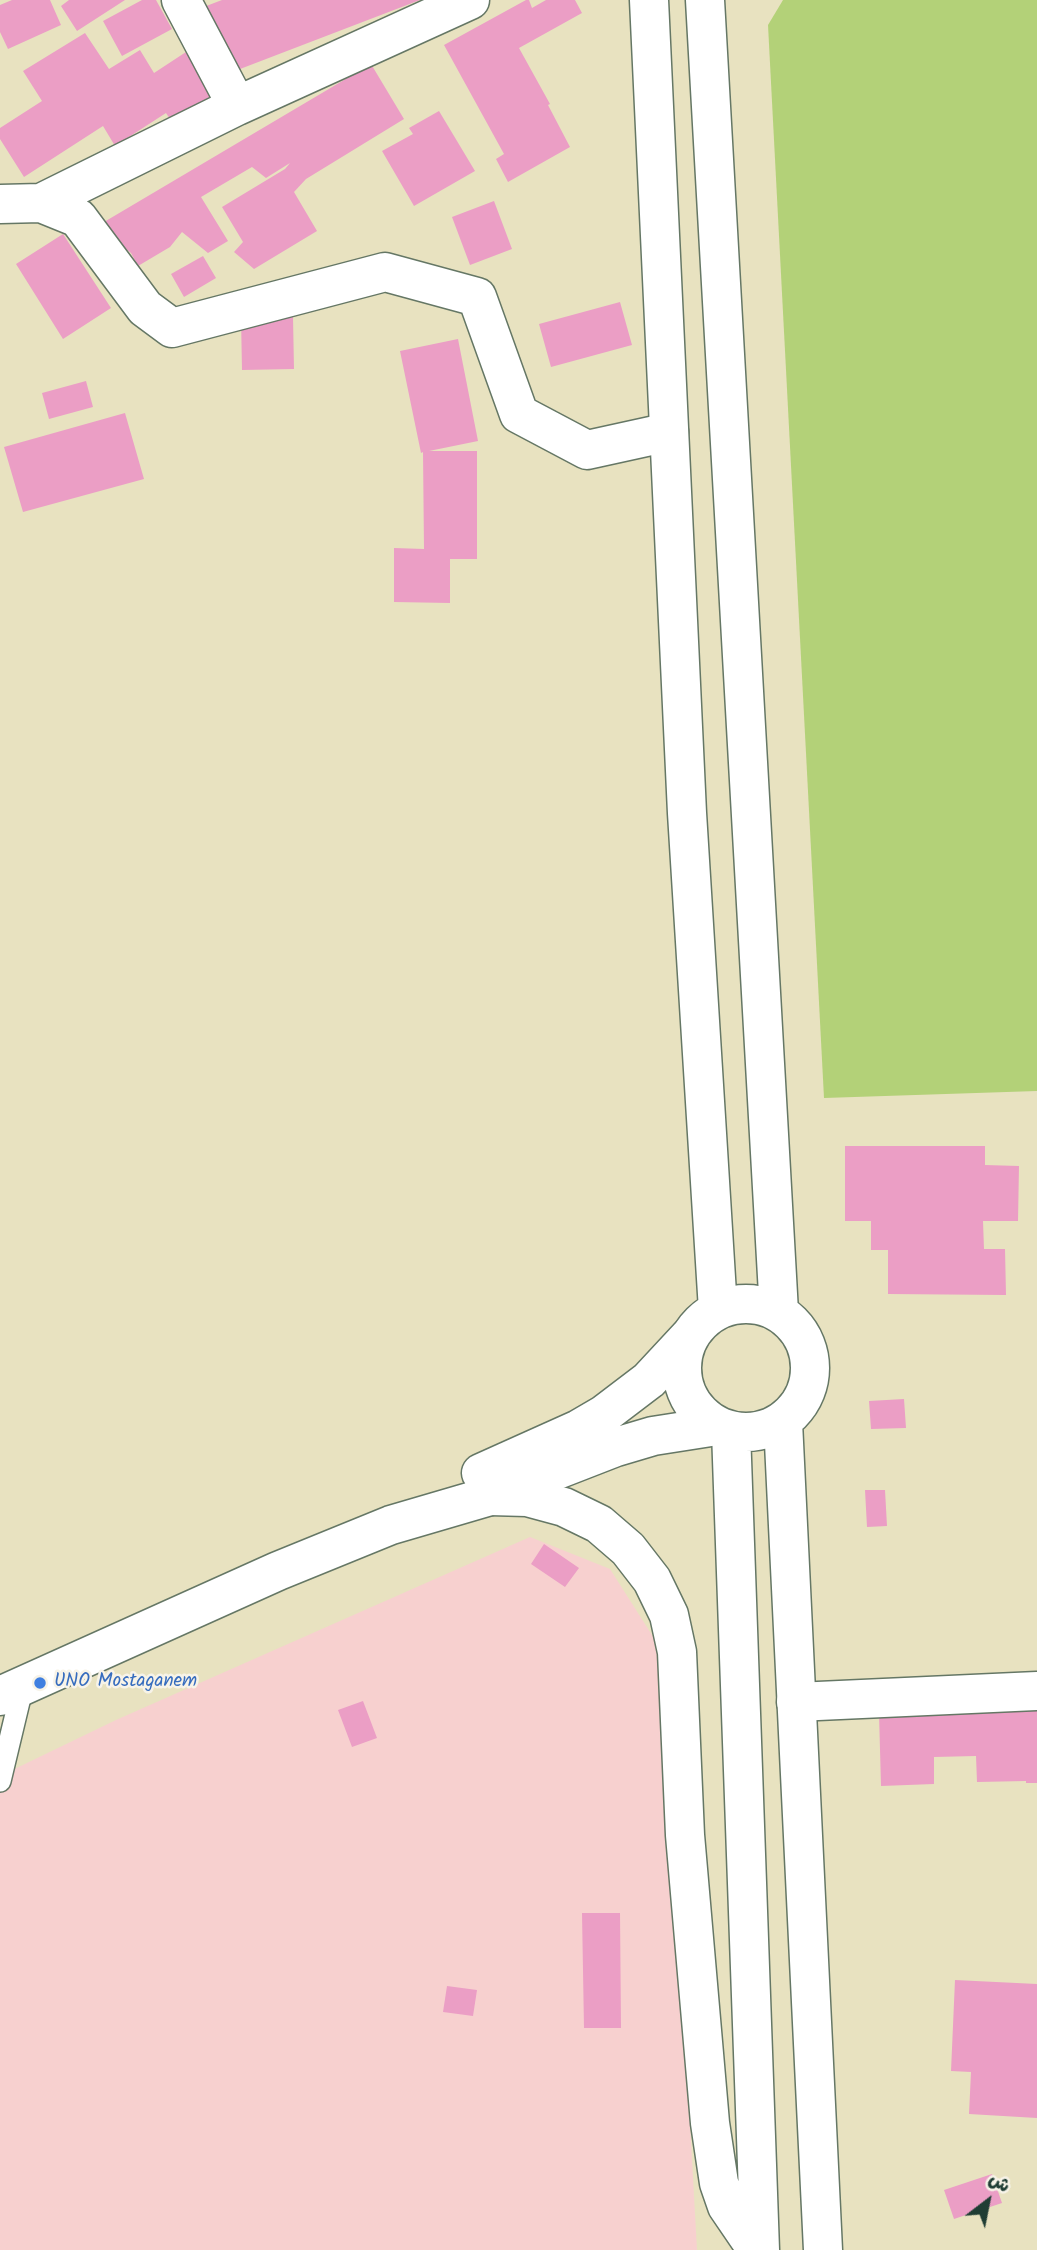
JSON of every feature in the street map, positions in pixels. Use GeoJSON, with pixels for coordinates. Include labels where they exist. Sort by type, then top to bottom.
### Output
{"type":"FeatureCollection","features":[{"type":"Feature","properties":{"kind":"main road"},"geometry":{"type":"LineString","coordinates":[[181,0],[237,106]]}},
{"type":"Feature","properties":{"kind":"main road"},"geometry":{"type":"LineString","coordinates":[[41,203],[237,106],[470,0]]}},
{"type":"Feature","properties":{"kind":"main road"},"geometry":{"type":"LineString","coordinates":[[649,0],[687,827],[718,1310]]}},
{"type":"Feature","properties":{"kind":"main road"},"geometry":{"type":"LineString","coordinates":[[705,0],[779,1312]]}},
{"type":"Feature","properties":{"kind":"main road"},"geometry":{"type":"LineString","coordinates":[[709,52],[728,0]]}},
{"type":"Feature","properties":{"kind":"main road"},"geometry":{"type":"LineString","coordinates":[[0,204],[41,203],[78,218],[145,308],[172,328],[385,272],[477,297],[519,414],[587,450],[669,432]]}},
{"type":"Feature","properties":{"kind":"main road"},"geometry":{"type":"LineString","coordinates":[[11,1690],[278,1571],[391,1525],[490,1496],[615,1447],[653,1436],[724,1428],[749,1433],[783,1422],[797,1409],[811,1375],[810,1357],[804,1339],[793,1324],[779,1312],[759,1304],[738,1304],[718,1310],[702,1321],[649,1380],[603,1415],[579,1429],[451,1487],[391,1525]]}},
{"type":"Feature","properties":{"kind":"main road"},"geometry":{"type":"LineString","coordinates":[[689,1337],[682,1357],[682,1377],[688,1397],[700,1413],[724,1428]]}},
{"type":"Feature","properties":{"kind":"main road"},"geometry":{"type":"LineString","coordinates":[[783,1422],[823,2250]]}},
{"type":"Feature","properties":{"kind":"main road"},"geometry":{"type":"LineString","coordinates":[[724,1428],[759,2250]]}},
{"type":"Feature","properties":{"kind":"main road"},"geometry":{"type":"LineString","coordinates":[[490,1496],[527,1497],[564,1507],[598,1524],[628,1549],[652,1580],[669,1615],[677,1652],[685,1835],[710,2123],[719,2183],[727,2206],[759,2250]]}},
{"type":"Feature","properties":{"kind":"main road"},"geometry":{"type":"LineString","coordinates":[[796,1702],[1037,1691]]}},
{"type":"Feature","properties":{"kind":"lane"},"geometry":{"type":"LineString","coordinates":[[0,1781],[11,1690]]}},
{"type":"Feature","properties":{"kind":"shaded area"},"geometry":{"type":"Polygon","coordinates":[[[530,1537],[610,1569],[664,1654],[697,2250],[0,2250],[0,1776],[116,1720],[530,1537]]]}},
{"type":"Feature","properties":{"kind":"green space"},"geometry":{"type":"Polygon","coordinates":[[[783,0],[1037,0],[1037,1091],[824,1098],[768,25],[783,0]]]}},
{"type":"Feature","properties":{"kind":"building"},"geometry":{"type":"Polygon","coordinates":[[[12,0],[50,0],[61,25],[8,49],[0,32],[0,5],[12,0]]]}},
{"type":"Feature","properties":{"kind":"building"},"geometry":{"type":"Polygon","coordinates":[[[69,0],[125,0],[77,31],[61,6],[69,0]]]}},
{"type":"Feature","properties":{"kind":"building"},"geometry":{"type":"Polygon","coordinates":[[[142,0],[156,0],[172,29],[122,56],[103,21],[142,0]]]}},
{"type":"Feature","properties":{"kind":"building"},"geometry":{"type":"Polygon","coordinates":[[[222,0],[420,0],[227,74],[201,8],[222,0]]]}},
{"type":"Feature","properties":{"kind":"building"},"geometry":{"type":"Polygon","coordinates":[[[529,0],[532,8],[546,0],[575,0],[582,13],[519,48],[570,147],[508,182],[496,159],[504,154],[444,45],[529,0]]]}},
{"type":"Feature","properties":{"kind":"building"},"geometry":{"type":"Polygon","coordinates":[[[85,33],[109,69],[140,50],[154,73],[186,52],[217,102],[176,128],[166,113],[115,146],[103,126],[24,177],[0,139],[0,128],[42,101],[23,71],[85,33]]]}},
{"type":"Feature","properties":{"kind":"building"},"geometry":{"type":"Polygon","coordinates":[[[371,64],[404,119],[306,179],[294,192],[317,231],[254,269],[234,252],[243,242],[222,207],[285,169],[290,163],[266,178],[252,167],[201,197],[228,241],[208,253],[182,232],[170,247],[138,266],[131,253],[99,227],[99,225],[371,64]]]}},
{"type":"Feature","properties":{"kind":"building"},"geometry":{"type":"Polygon","coordinates":[[[439,111],[475,171],[414,206],[382,151],[413,134],[409,128],[439,111]]]}},
{"type":"Feature","properties":{"kind":"building"},"geometry":{"type":"Polygon","coordinates":[[[494,201],[512,249],[470,265],[452,217],[494,201]]]}},
{"type":"Feature","properties":{"kind":"building"},"geometry":{"type":"Polygon","coordinates":[[[63,234],[111,308],[63,339],[16,264],[63,234]]]}},
{"type":"Feature","properties":{"kind":"building"},"geometry":{"type":"Polygon","coordinates":[[[203,256],[216,278],[184,297],[171,274],[203,256]]]}},
{"type":"Feature","properties":{"kind":"building"},"geometry":{"type":"Polygon","coordinates":[[[620,302],[632,345],[551,367],[539,324],[620,302]]]}},
{"type":"Feature","properties":{"kind":"building"},"geometry":{"type":"Polygon","coordinates":[[[293,317],[294,369],[242,370],[241,318],[293,317]]]}},
{"type":"Feature","properties":{"kind":"building"},"geometry":{"type":"Polygon","coordinates":[[[458,339],[478,441],[429,451],[477,451],[477,559],[450,559],[450,603],[394,602],[394,548],[424,549],[423,452],[421,453],[400,351],[458,339]]]}},
{"type":"Feature","properties":{"kind":"building"},"geometry":{"type":"Polygon","coordinates":[[[86,381],[93,407],[49,419],[42,393],[86,381]]]}},
{"type":"Feature","properties":{"kind":"building"},"geometry":{"type":"Polygon","coordinates":[[[125,413],[144,479],[23,512],[4,447],[125,413]]]}},
{"type":"Feature","properties":{"kind":"building"},"geometry":{"type":"Polygon","coordinates":[[[845,1146],[985,1146],[985,1165],[1019,1166],[1018,1221],[983,1221],[984,1249],[1005,1249],[1006,1295],[888,1294],[888,1250],[871,1250],[871,1221],[845,1221],[845,1146]]]}},
{"type":"Feature","properties":{"kind":"building"},"geometry":{"type":"Polygon","coordinates":[[[904,1399],[906,1428],[871,1429],[869,1401],[904,1399]]]}},
{"type":"Feature","properties":{"kind":"building"},"geometry":{"type":"Polygon","coordinates":[[[865,1490],[885,1490],[887,1526],[867,1527],[865,1490]]]}},
{"type":"Feature","properties":{"kind":"building"},"geometry":{"type":"Polygon","coordinates":[[[544,1544],[579,1568],[565,1587],[531,1564],[544,1544]]]}},
{"type":"Feature","properties":{"kind":"building"},"geometry":{"type":"Polygon","coordinates":[[[363,1701],[377,1738],[352,1747],[338,1710],[363,1701]]]}},
{"type":"Feature","properties":{"kind":"building"},"geometry":{"type":"Polygon","coordinates":[[[1037,1709],[1037,1783],[977,1782],[976,1756],[934,1757],[934,1784],[881,1786],[879,1713],[1037,1709]]]}},
{"type":"Feature","properties":{"kind":"building"},"geometry":{"type":"Polygon","coordinates":[[[582,1913],[620,1913],[621,2028],[584,2028],[582,1913]]]}},
{"type":"Feature","properties":{"kind":"building"},"geometry":{"type":"Polygon","coordinates":[[[955,1980],[1037,1984],[1037,2118],[969,2114],[971,2072],[951,2071],[955,1980]]]}},
{"type":"Feature","properties":{"kind":"building"},"geometry":{"type":"Polygon","coordinates":[[[447,1986],[477,1990],[473,2016],[443,2012],[447,1986]]]}},
{"type":"Feature","properties":{"kind":"building"},"geometry":{"type":"Polygon","coordinates":[[[992,2174],[1002,2203],[954,2219],[944,2190],[992,2174]]]}},
{"type":"Feature","properties":{"kind":"place","name":"UNO Mostaganem"},"geometry":{"type":"Point","coordinates":[40,1683]}}]}
